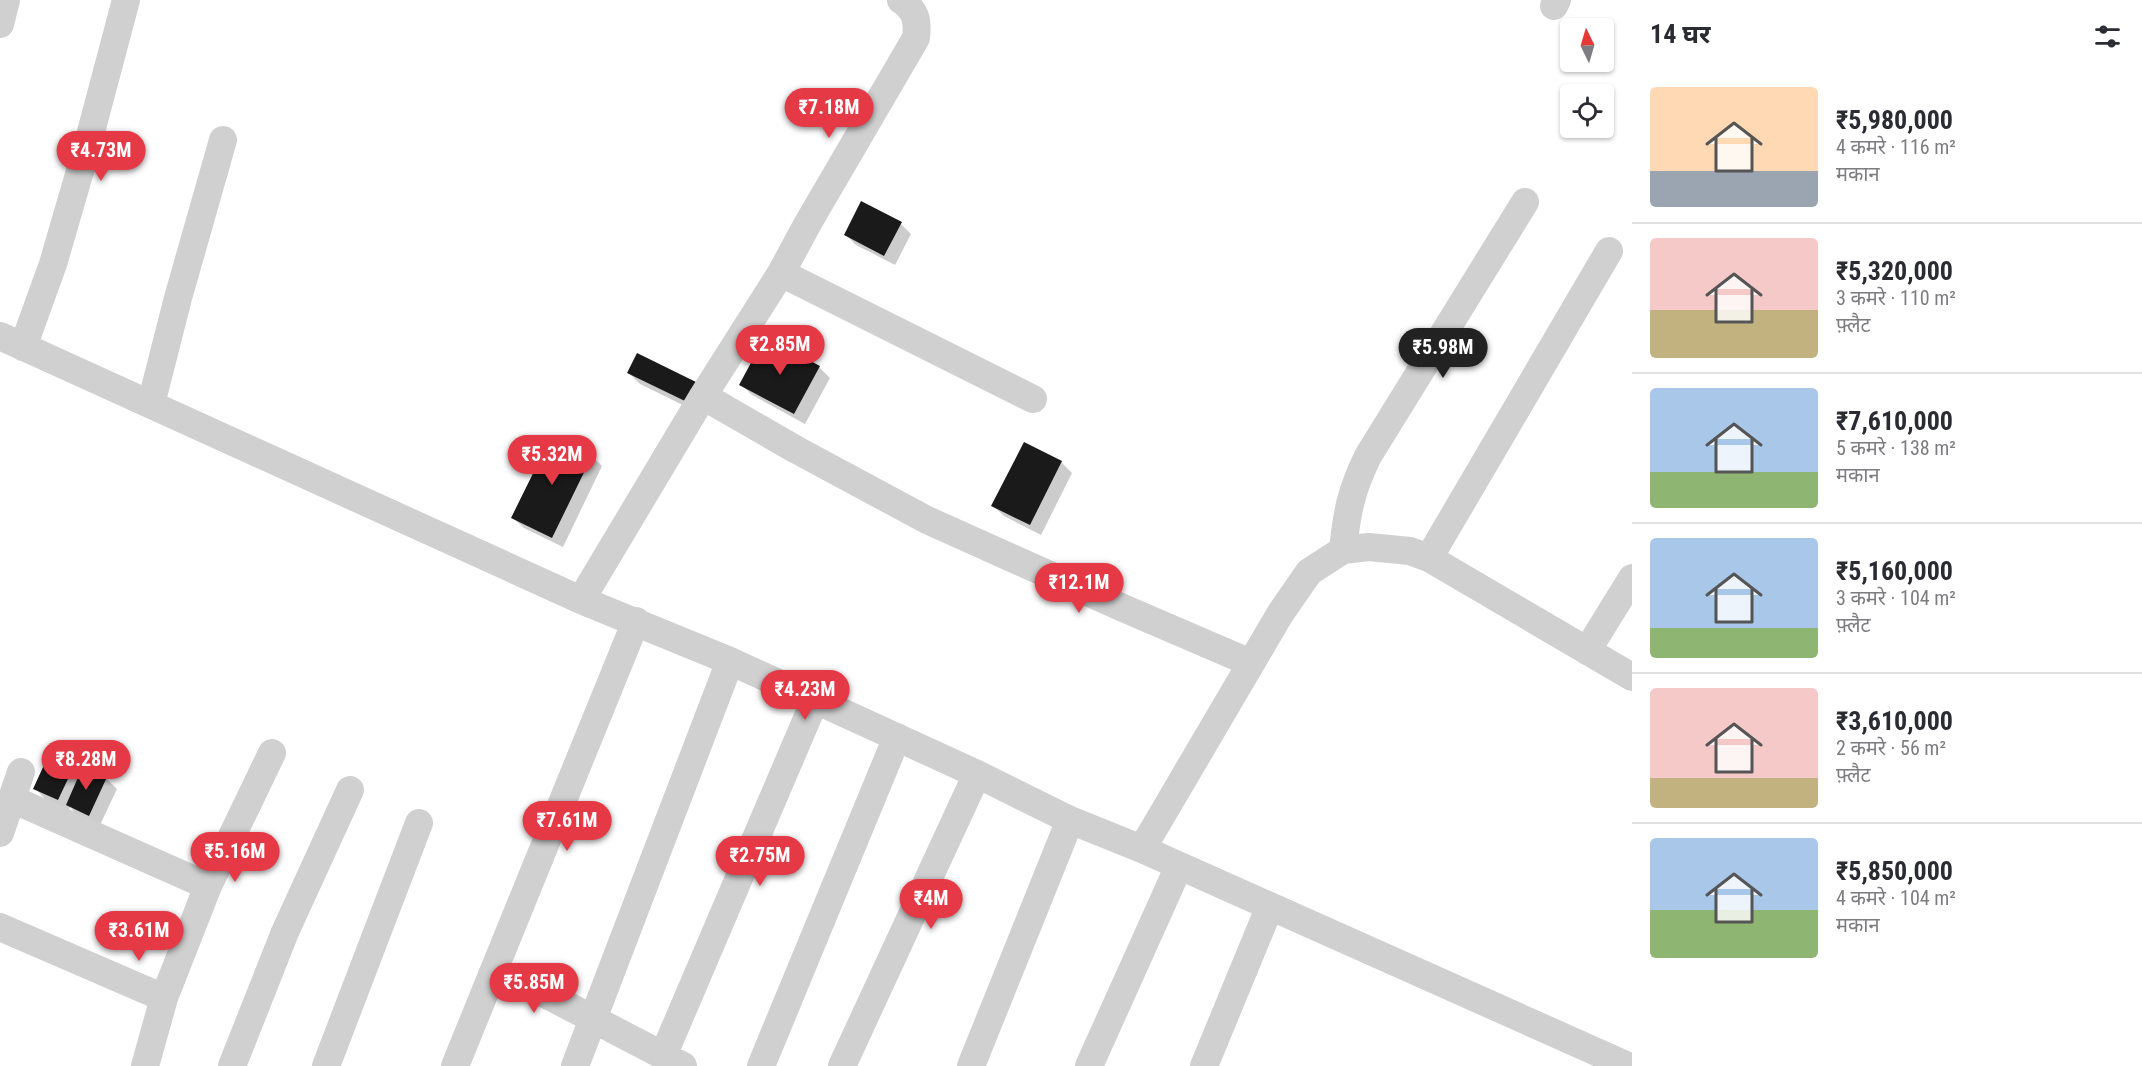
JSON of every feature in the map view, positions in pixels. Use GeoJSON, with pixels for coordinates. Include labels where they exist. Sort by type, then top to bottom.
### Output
{"type":"FeatureCollection","features":[{"type":"Feature","properties":{"kind":"street"},"geometry":{"type":"LineString","coordinates":[[0,24],[6,0]]}},
{"type":"Feature","properties":{"kind":"street"},"geometry":{"type":"LineString","coordinates":[[126,0],[52,264],[11,342],[581,600],[730,661],[977,774],[1070,820],[1142,849],[1628,1066]]}},
{"type":"Feature","properties":{"kind":"street"},"geometry":{"type":"LineString","coordinates":[[581,600],[703,396],[781,273],[916,38],[917,21],[901,0]]}},
{"type":"Feature","properties":{"kind":"street"},"geometry":{"type":"LineString","coordinates":[[151,404],[178,298],[223,140]]}},
{"type":"Feature","properties":{"kind":"street"},"geometry":{"type":"LineString","coordinates":[[1343,550],[1347,507],[1368,456],[1525,202]]}},
{"type":"Feature","properties":{"kind":"street"},"geometry":{"type":"LineString","coordinates":[[1429,558],[1609,251]]}},
{"type":"Feature","properties":{"kind":"street"},"geometry":{"type":"LineString","coordinates":[[781,273],[1033,399]]}},
{"type":"Feature","properties":{"kind":"street"},"geometry":{"type":"LineString","coordinates":[[703,396],[795,449],[927,520],[1251,663]]}},
{"type":"Feature","properties":{"kind":"street"},"geometry":{"type":"LineString","coordinates":[[1142,849],[1280,614],[1309,572],[1343,550],[1369,547],[1410,551],[1429,558],[1632,677]]}},
{"type":"Feature","properties":{"kind":"street"},"geometry":{"type":"LineString","coordinates":[[1587,651],[1632,578]]}},
{"type":"Feature","properties":{"kind":"street"},"geometry":{"type":"LineString","coordinates":[[455,1066],[636,621]]}},
{"type":"Feature","properties":{"kind":"street"},"geometry":{"type":"LineString","coordinates":[[575,1066],[730,661]]}},
{"type":"Feature","properties":{"kind":"street"},"geometry":{"type":"LineString","coordinates":[[495,971],[593,1018],[673,1061],[815,700]]}},
{"type":"Feature","properties":{"kind":"street"},"geometry":{"type":"LineString","coordinates":[[761,1066],[897,737]]}},
{"type":"Feature","properties":{"kind":"street"},"geometry":{"type":"LineString","coordinates":[[145,1066],[164,998],[208,886],[272,753]]}},
{"type":"Feature","properties":{"kind":"street"},"geometry":{"type":"LineString","coordinates":[[842,1066],[977,774]]}},
{"type":"Feature","properties":{"kind":"street"},"geometry":{"type":"LineString","coordinates":[[0,831],[16,786],[121,849],[208,886]]}},
{"type":"Feature","properties":{"kind":"street"},"geometry":{"type":"LineString","coordinates":[[232,1066],[285,932],[350,790]]}},
{"type":"Feature","properties":{"kind":"street"},"geometry":{"type":"LineString","coordinates":[[971,1066],[1070,820]]}},
{"type":"Feature","properties":{"kind":"street"},"geometry":{"type":"LineString","coordinates":[[326,1066],[419,823]]}},
{"type":"Feature","properties":{"kind":"street"},"geometry":{"type":"LineString","coordinates":[[1089,1066],[1179,866]]}},
{"type":"Feature","properties":{"kind":"street"},"geometry":{"type":"LineString","coordinates":[[1204,1066],[1270,906]]}},
{"type":"Feature","properties":{"kind":"street"},"geometry":{"type":"LineString","coordinates":[[0,927],[164,998]]}},
{"type":"Feature","properties":{"kind":"building"},"geometry":{"type":"Polygon","coordinates":[[[861,201],[902,222],[884,256],[844,235],[861,201]]]}},
{"type":"Feature","properties":{"kind":"building"},"geometry":{"type":"Polygon","coordinates":[[[765,337],[820,366],[794,414],[739,385],[765,337]]]}},
{"type":"Feature","properties":{"kind":"building"},"geometry":{"type":"Polygon","coordinates":[[[637,353],[696,382],[687,402],[627,373],[637,353]]]}},
{"type":"Feature","properties":{"kind":"building"},"geometry":{"type":"Polygon","coordinates":[[[552,435],[593,454],[552,538],[511,518],[552,435]]]}},
{"type":"Feature","properties":{"kind":"building"},"geometry":{"type":"Polygon","coordinates":[[[1024,442],[1062,461],[1030,525],[991,506],[1024,442]]]}},
{"type":"Feature","properties":{"kind":"building"},"geometry":{"type":"Polygon","coordinates":[[[50,752],[75,764],[58,800],[33,789],[50,752]]]}},
{"type":"Feature","properties":{"kind":"building"},"geometry":{"type":"Polygon","coordinates":[[[83,766],[107,777],[89,816],[66,805],[83,766]]]}}]}
